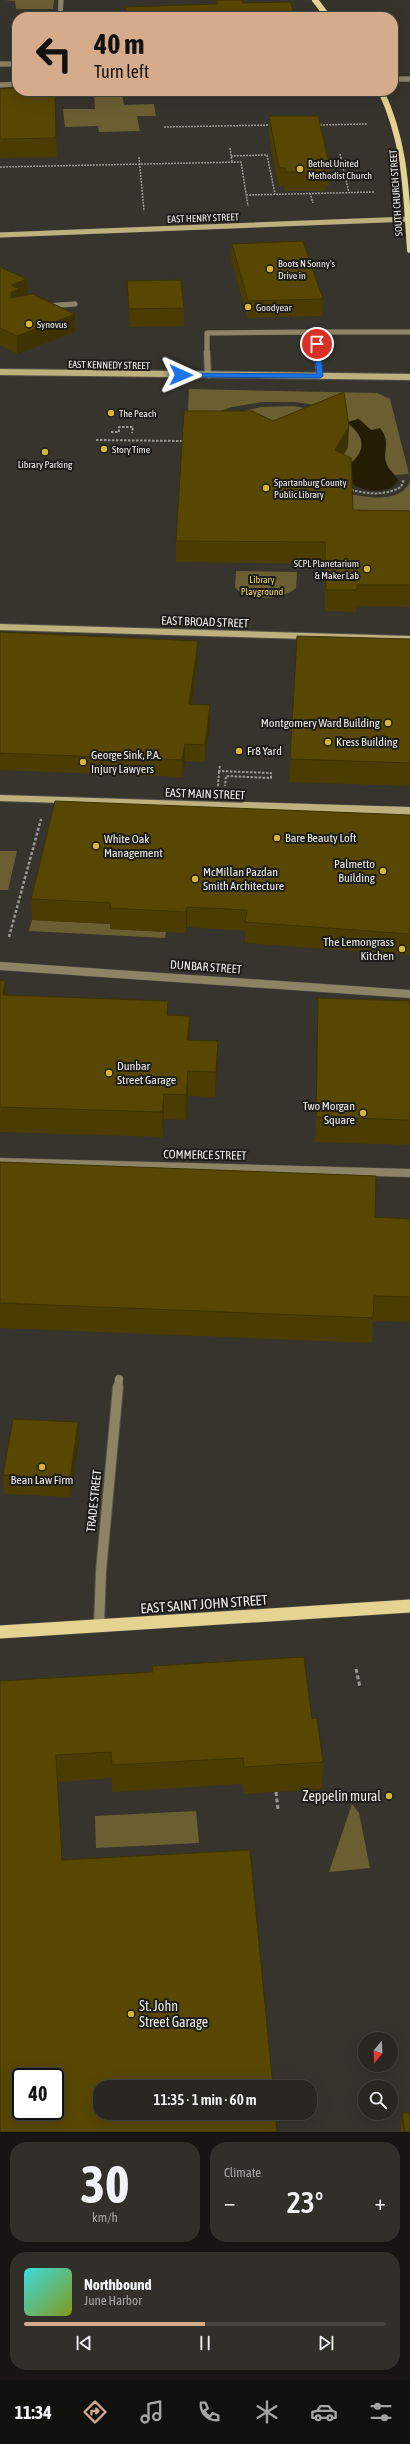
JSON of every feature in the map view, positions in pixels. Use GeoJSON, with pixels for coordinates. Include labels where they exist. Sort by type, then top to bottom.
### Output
{"type":"FeatureCollection","features":[{"type":"Feature","properties":{"kind":"main road"},"geometry":{"type":"LineString","coordinates":[[315,0],[324,12]]}},
{"type":"Feature","properties":{"kind":"main road","name":"SOUTH CHURCH STREET"},"geometry":{"type":"LineString","coordinates":[[384,96],[392,112],[402,141],[405,160],[410,250]]}},
{"type":"Feature","properties":{"kind":"main road","name":"EAST SAINT JOHN STREET"},"geometry":{"type":"LineString","coordinates":[[0,1632],[410,1606]]}},
{"type":"Feature","properties":{"kind":"street"},"geometry":{"type":"LineString","coordinates":[[60,12],[61,0]]}},
{"type":"Feature","properties":{"kind":"street"},"geometry":{"type":"LineString","coordinates":[[0,64],[12,64]]}},
{"type":"Feature","properties":{"kind":"street"},"geometry":{"type":"LineString","coordinates":[[398,79],[410,79]]}},
{"type":"Feature","properties":{"kind":"street"},"geometry":{"type":"LineString","coordinates":[[0,84],[12,84]]}},
{"type":"Feature","properties":{"kind":"street","name":"EAST HENRY STREET"},"geometry":{"type":"LineString","coordinates":[[0,235],[409,219]]}},
{"type":"Feature","properties":{"kind":"street"},"geometry":{"type":"LineString","coordinates":[[39,307],[75,304]]}},
{"type":"Feature","properties":{"kind":"street"},"geometry":{"type":"LineString","coordinates":[[315,332],[320,376]]}},
{"type":"Feature","properties":{"kind":"street"},"geometry":{"type":"LineString","coordinates":[[208,375],[208,333],[410,332]]}},
{"type":"Feature","properties":{"kind":"street","name":"EAST KENNEDY STREET"},"geometry":{"type":"LineString","coordinates":[[0,372],[410,377]]}},
{"type":"Feature","properties":{"kind":"street","name":"EAST BROAD STREET"},"geometry":{"type":"LineString","coordinates":[[0,628],[410,639]]}},
{"type":"Feature","properties":{"kind":"street","name":"EAST MAIN STREET"},"geometry":{"type":"LineString","coordinates":[[0,798],[410,811]]}},
{"type":"Feature","properties":{"kind":"street","name":"DUNBAR STREET"},"geometry":{"type":"LineString","coordinates":[[0,966],[410,994]]}},
{"type":"Feature","properties":{"kind":"street","name":"COMMERCE STREET"},"geometry":{"type":"LineString","coordinates":[[0,1162],[410,1173]]}},
{"type":"Feature","properties":{"kind":"street","name":"TRADE STREET"},"geometry":{"type":"LineString","coordinates":[[99,1626],[100,1571],[119,1379]]}},
{"type":"Feature","properties":{"kind":"path"},"geometry":{"type":"LineString","coordinates":[[312,125],[367,124]]}},
{"type":"Feature","properties":{"kind":"path"},"geometry":{"type":"LineString","coordinates":[[164,127],[273,125]]}},
{"type":"Feature","properties":{"kind":"path"},"geometry":{"type":"LineString","coordinates":[[230,148],[232,162]]}},
{"type":"Feature","properties":{"kind":"path"},"geometry":{"type":"LineString","coordinates":[[340,154],[348,193]]}},
{"type":"Feature","properties":{"kind":"path"},"geometry":{"type":"LineString","coordinates":[[231,156],[267,155],[275,194]]}},
{"type":"Feature","properties":{"kind":"path"},"geometry":{"type":"LineString","coordinates":[[139,157],[145,216]]}},
{"type":"Feature","properties":{"kind":"path"},"geometry":{"type":"LineString","coordinates":[[0,167],[241,162],[248,210]]}},
{"type":"Feature","properties":{"kind":"path"},"geometry":{"type":"LineString","coordinates":[[246,195],[375,192]]}},
{"type":"Feature","properties":{"kind":"path"},"geometry":{"type":"LineString","coordinates":[[310,193],[312,200]]}},
{"type":"Feature","properties":{"kind":"path"},"geometry":{"type":"LineString","coordinates":[[111,432],[119,432],[119,427],[133,427],[132,433]]}},
{"type":"Feature","properties":{"kind":"path"},"geometry":{"type":"LineString","coordinates":[[96,440],[184,441]]}},
{"type":"Feature","properties":{"kind":"path"},"geometry":{"type":"LineString","coordinates":[[351,490],[369,494],[384,494],[401,487],[404,479]]}},
{"type":"Feature","properties":{"kind":"path"},"geometry":{"type":"LineString","coordinates":[[218,786],[220,766]]}},
{"type":"Feature","properties":{"kind":"path"},"geometry":{"type":"LineString","coordinates":[[219,771],[272,773],[271,778],[226,776],[225,786]]}},
{"type":"Feature","properties":{"kind":"path"},"geometry":{"type":"LineString","coordinates":[[9,936],[41,817]]}},
{"type":"Feature","properties":{"kind":"path"},"geometry":{"type":"LineString","coordinates":[[356,1669],[360,1687]]}},
{"type":"Feature","properties":{"kind":"path"},"geometry":{"type":"LineString","coordinates":[[276,1792],[278,1809]]}},
{"type":"Feature","properties":{"kind":"green space"},"geometry":{"type":"Polygon","coordinates":[[[5,0],[54,0],[53,9],[16,9],[15,1],[5,0]]]}},
{"type":"Feature","properties":{"kind":"green space"},"geometry":{"type":"Polygon","coordinates":[[[94,96],[123,96],[124,105],[154,104],[156,116],[137,116],[140,131],[99,132],[98,126],[65,127],[63,109],[95,109],[94,96]]]}},
{"type":"Feature","properties":{"kind":"green space"},"geometry":{"type":"Polygon","coordinates":[[[189,389],[377,393],[390,399],[409,474],[395,475],[388,469],[371,430],[358,419],[347,423],[360,437],[362,444],[361,450],[353,462],[338,473],[323,406],[295,402],[262,402],[232,407],[209,415],[188,411],[189,389]]]}},
{"type":"Feature","properties":{"kind":"green space"},"geometry":{"type":"Polygon","coordinates":[[[294,406],[319,411],[293,434],[219,417],[261,407],[294,406]]]}},
{"type":"Feature","properties":{"kind":"green space"},"geometry":{"type":"Polygon","coordinates":[[[410,481],[410,532],[353,532],[351,494],[366,497],[392,496],[400,493],[406,488],[410,481]]]}},
{"type":"Feature","properties":{"kind":"green space","name":"Library Playground"},"geometry":{"type":"Polygon","coordinates":[[[236,571],[297,572],[296,588],[290,592],[274,597],[256,598],[248,596],[240,592],[235,587],[236,571]]]}},
{"type":"Feature","properties":{"kind":"green space"},"geometry":{"type":"Polygon","coordinates":[[[0,851],[17,851],[8,890],[0,890],[0,851]]]}},
{"type":"Feature","properties":{"kind":"green space"},"geometry":{"type":"Polygon","coordinates":[[[32,920],[111,924],[111,929],[166,932],[165,938],[29,931],[32,920]]]}},
{"type":"Feature","properties":{"kind":"green space"},"geometry":{"type":"Polygon","coordinates":[[[352,1804],[359,1813],[370,1868],[329,1872],[352,1804]]]}},
{"type":"Feature","properties":{"kind":"green space"},"geometry":{"type":"Polygon","coordinates":[[[196,1811],[199,1843],[96,1848],[95,1816],[196,1811]]]}},
{"type":"Feature","properties":{"kind":"shaded area"},"geometry":{"type":"Polygon","coordinates":[[[359,419],[371,430],[380,428],[385,437],[386,462],[398,481],[391,488],[376,491],[363,489],[350,483],[339,473],[353,462],[361,449],[362,443],[360,436],[347,422],[359,419]]]}},
{"type":"Feature","properties":{"kind":"building"},"geometry":{"type":"Polygon","coordinates":[[[217,0],[242,0],[243,3],[290,2],[294,12],[126,12],[125,7],[218,4],[217,0]]]}},
{"type":"Feature","properties":{"kind":"building"},"geometry":{"type":"Polygon","coordinates":[[[12,88],[12,96],[55,96],[56,138],[0,139],[0,89],[12,88]]]}},
{"type":"Feature","properties":{"kind":"building"},"geometry":{"type":"Polygon","coordinates":[[[269,116],[318,116],[330,167],[324,167],[325,172],[285,172],[285,168],[279,168],[269,116]]]}},
{"type":"Feature","properties":{"kind":"building"},"geometry":{"type":"Polygon","coordinates":[[[303,241],[323,299],[248,301],[232,244],[303,241]]]}},
{"type":"Feature","properties":{"kind":"building"},"geometry":{"type":"Polygon","coordinates":[[[0,267],[27,279],[11,285],[20,289],[11,292],[11,298],[32,294],[75,314],[17,336],[0,328],[0,267]]]}},
{"type":"Feature","properties":{"kind":"building"},"geometry":{"type":"Polygon","coordinates":[[[181,280],[184,308],[129,309],[127,281],[181,280]]]}},
{"type":"Feature","properties":{"kind":"building","name":"Spartanburg County Public Library"},"geometry":{"type":"Polygon","coordinates":[[[344,392],[349,426],[335,450],[351,458],[353,510],[410,511],[410,585],[357,585],[357,590],[326,590],[325,542],[176,541],[184,411],[252,411],[273,421],[344,392]]]}},
{"type":"Feature","properties":{"kind":"building"},"geometry":{"type":"Polygon","coordinates":[[[0,632],[198,641],[189,704],[210,705],[205,745],[185,744],[182,760],[0,753],[0,632]]]}},
{"type":"Feature","properties":{"kind":"building"},"geometry":{"type":"Polygon","coordinates":[[[297,636],[410,639],[410,763],[290,759],[297,636]]]}},
{"type":"Feature","properties":{"kind":"building"},"geometry":{"type":"Polygon","coordinates":[[[55,801],[410,815],[410,934],[245,922],[247,910],[187,907],[186,912],[110,908],[111,903],[31,899],[55,801]]]}},
{"type":"Feature","properties":{"kind":"building","name":"Dunbar Street Garage"},"geometry":{"type":"Polygon","coordinates":[[[0,980],[5,981],[3,995],[168,1001],[167,1015],[190,1016],[187,1040],[218,1041],[216,1072],[188,1071],[186,1095],[164,1094],[162,1112],[0,1107],[0,980]]]}},
{"type":"Feature","properties":{"kind":"building","name":"Two Morgan Square"},"geometry":{"type":"Polygon","coordinates":[[[318,998],[410,1001],[410,1120],[316,1117],[318,998]]]}},
{"type":"Feature","properties":{"kind":"building"},"geometry":{"type":"Polygon","coordinates":[[[0,1162],[376,1176],[375,1217],[410,1219],[410,1297],[374,1296],[373,1318],[0,1303],[0,1162]]]}},
{"type":"Feature","properties":{"kind":"building","name":"Bean Law Firm"},"geometry":{"type":"Polygon","coordinates":[[[13,1419],[78,1422],[70,1479],[3,1475],[13,1419]]]}},
{"type":"Feature","properties":{"kind":"building"},"geometry":{"type":"Polygon","coordinates":[[[304,1657],[312,1719],[317,1718],[323,1762],[244,1767],[243,1758],[112,1765],[111,1752],[56,1755],[62,1860],[250,1850],[272,2080],[93,2080],[93,2120],[276,2120],[277,2132],[0,2132],[0,1681],[153,1672],[152,1666],[304,1657]]]}},
{"type":"Feature","properties":{"kind":"building"},"geometry":{"type":"Polygon","coordinates":[[[402,2113],[410,2113],[410,2132],[405,2132],[402,2113]]]}},
{"type":"Feature","properties":{"kind":"place","name":"Bethel United Methodist Church"},"geometry":{"type":"Point","coordinates":[300,169]}},
{"type":"Feature","properties":{"kind":"place","name":"Boots N Sonny's Drive in"},"geometry":{"type":"Point","coordinates":[270,269]}},
{"type":"Feature","properties":{"kind":"place","name":"Goodyear"},"geometry":{"type":"Point","coordinates":[248,307]}},
{"type":"Feature","properties":{"kind":"place","name":"Synovus"},"geometry":{"type":"Point","coordinates":[29,324]}},
{"type":"Feature","properties":{"kind":"place","name":"The Peach"},"geometry":{"type":"Point","coordinates":[111,413]}},
{"type":"Feature","properties":{"kind":"place","name":"Story Time"},"geometry":{"type":"Point","coordinates":[104,449]}},
{"type":"Feature","properties":{"kind":"place","name":"Library Parking"},"geometry":{"type":"Point","coordinates":[45,452]}},
{"type":"Feature","properties":{"kind":"place","name":"Spartanburg County Public Library"},"geometry":{"type":"Point","coordinates":[266,488]}},
{"type":"Feature","properties":{"kind":"place","name":"SCPL Planetarium & Maker Lab"},"geometry":{"type":"Point","coordinates":[367,569]}},
{"type":"Feature","properties":{"kind":"place","name":"Montgomery Ward Building"},"geometry":{"type":"Point","coordinates":[388,723]}},
{"type":"Feature","properties":{"kind":"place","name":"Kress Building"},"geometry":{"type":"Point","coordinates":[328,742]}},
{"type":"Feature","properties":{"kind":"place","name":"Fr8 Yard"},"geometry":{"type":"Point","coordinates":[239,751]}},
{"type":"Feature","properties":{"kind":"place","name":"George Sink, P.A. Injury Lawyers"},"geometry":{"type":"Point","coordinates":[83,762]}},
{"type":"Feature","properties":{"kind":"place","name":"Bare Beauty Loft"},"geometry":{"type":"Point","coordinates":[277,838]}},
{"type":"Feature","properties":{"kind":"place","name":"White Oak Management"},"geometry":{"type":"Point","coordinates":[96,846]}},
{"type":"Feature","properties":{"kind":"place","name":"Palmetto Building"},"geometry":{"type":"Point","coordinates":[383,871]}},
{"type":"Feature","properties":{"kind":"place","name":"McMillan Pazdan Smith Architecture"},"geometry":{"type":"Point","coordinates":[195,879]}},
{"type":"Feature","properties":{"kind":"place","name":"The Lemongrass Kitchen"},"geometry":{"type":"Point","coordinates":[402,949]}},
{"type":"Feature","properties":{"kind":"place","name":"Dunbar Street Garage"},"geometry":{"type":"Point","coordinates":[109,1073]}},
{"type":"Feature","properties":{"kind":"place","name":"Two Morgan Square"},"geometry":{"type":"Point","coordinates":[363,1113]}},
{"type":"Feature","properties":{"kind":"place","name":"Bean Law Firm"},"geometry":{"type":"Point","coordinates":[42,1467]}},
{"type":"Feature","properties":{"kind":"place","name":"Zeppelin mural"},"geometry":{"type":"Point","coordinates":[389,1796]}},
{"type":"Feature","properties":{"kind":"place","name":"St. John Street Garage"},"geometry":{"type":"Point","coordinates":[131,2014]}},
{"type":"Feature","properties":{"kind":"route"},"geometry":{"type":"LineString","coordinates":[[181,375],[320,376],[321,368],[317,344]]}}]}
